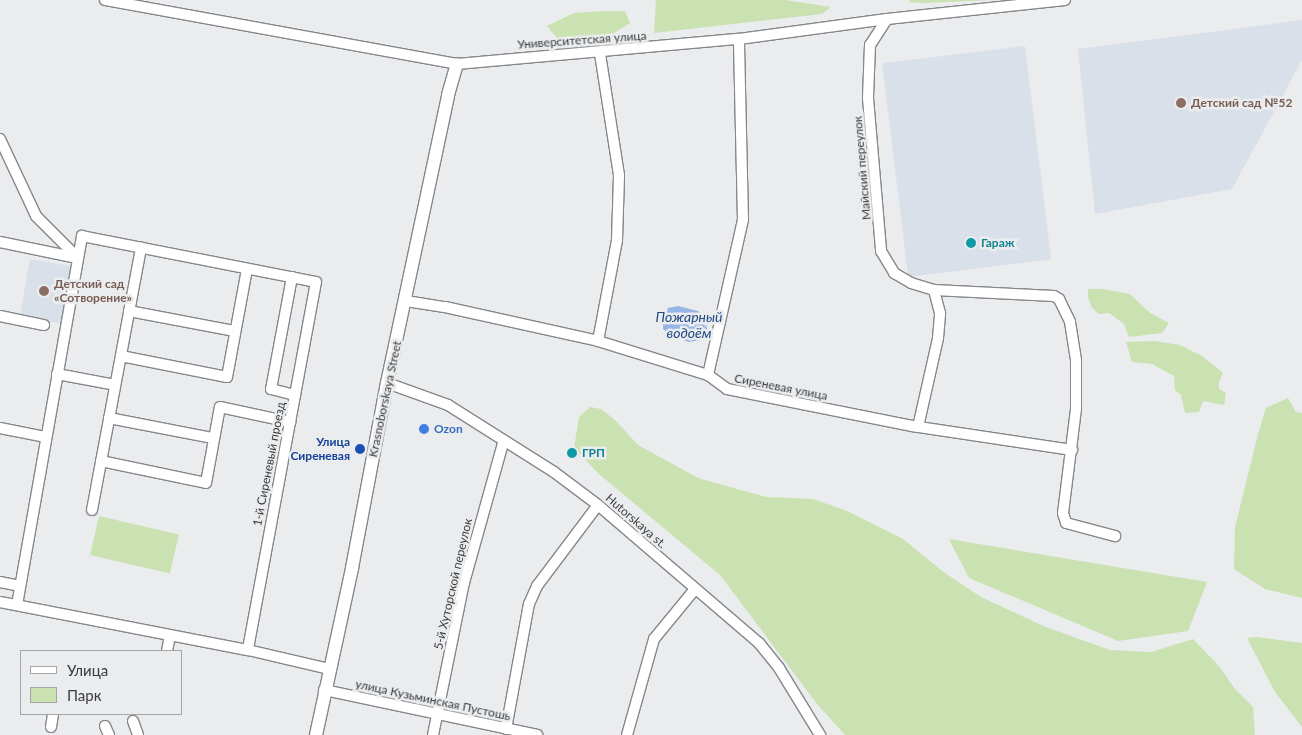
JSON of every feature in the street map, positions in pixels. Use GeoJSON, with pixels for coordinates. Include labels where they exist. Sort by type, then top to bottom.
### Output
{"type":"FeatureCollection","features":[{"type":"Feature","properties":{"kind":"street","name":"Университетская улица"},"geometry":{"type":"LineString","coordinates":[[105,0],[457,64],[739,39],[887,19],[1065,0]]}},
{"type":"Feature","properties":{"kind":"street","name":"Майский переулок"},"geometry":{"type":"LineString","coordinates":[[887,19],[870,45],[868,98],[881,251],[894,273],[910,283],[934,290],[1054,296],[1059,299],[1070,322],[1076,360],[1076,409],[1072,450]]}},
{"type":"Feature","properties":{"kind":"street"},"geometry":{"type":"LineString","coordinates":[[708,375],[743,220],[739,39]]}},
{"type":"Feature","properties":{"kind":"street"},"geometry":{"type":"LineString","coordinates":[[598,342],[617,240],[619,175],[600,52]]}},
{"type":"Feature","properties":{"kind":"street","name":"Krasnoborskaya Street"},"geometry":{"type":"LineString","coordinates":[[316,735],[324,690],[352,568],[387,384],[448,95],[457,64]]}},
{"type":"Feature","properties":{"kind":"street"},"geometry":{"type":"LineString","coordinates":[[0,139],[36,216],[78,258]]}},
{"type":"Feature","properties":{"kind":"street"},"geometry":{"type":"LineString","coordinates":[[17,605],[82,236],[292,277],[271,390],[295,395]]}},
{"type":"Feature","properties":{"kind":"street"},"geometry":{"type":"LineString","coordinates":[[0,242],[78,258]]}},
{"type":"Feature","properties":{"kind":"street"},"geometry":{"type":"LineString","coordinates":[[92,510],[141,248]]}},
{"type":"Feature","properties":{"kind":"street"},"geometry":{"type":"LineString","coordinates":[[121,356],[227,377],[247,269]]}},
{"type":"Feature","properties":{"kind":"street","name":"1-й Сиреневый проезд"},"geometry":{"type":"LineString","coordinates":[[248,650],[316,282],[292,277]]}},
{"type":"Feature","properties":{"kind":"street"},"geometry":{"type":"LineString","coordinates":[[918,427],[938,338],[940,313],[934,290]]}},
{"type":"Feature","properties":{"kind":"street","name":"Сиреневая улица"},"geometry":{"type":"LineString","coordinates":[[406,301],[445,307],[598,342],[708,375],[727,390],[918,427],[1072,450]]}},
{"type":"Feature","properties":{"kind":"street"},"geometry":{"type":"LineString","coordinates":[[130,310],[235,331]]}},
{"type":"Feature","properties":{"kind":"street"},"geometry":{"type":"LineString","coordinates":[[0,316],[44,325]]}},
{"type":"Feature","properties":{"kind":"street"},"geometry":{"type":"LineString","coordinates":[[57,374],[116,385]]}},
{"type":"Feature","properties":{"kind":"street","name":"Hutorskaya st."},"geometry":{"type":"LineString","coordinates":[[387,384],[448,405],[504,440],[598,505],[759,643],[779,668],[820,735]]}},
{"type":"Feature","properties":{"kind":"street"},"geometry":{"type":"LineString","coordinates":[[101,461],[206,483],[220,407],[290,422]]}},
{"type":"Feature","properties":{"kind":"street"},"geometry":{"type":"LineString","coordinates":[[109,418],[213,438]]}},
{"type":"Feature","properties":{"kind":"street"},"geometry":{"type":"LineString","coordinates":[[0,428],[46,437]]}},
{"type":"Feature","properties":{"kind":"street","name":"5-й Хуторской переулок"},"geometry":{"type":"LineString","coordinates":[[433,735],[464,583],[504,440]]}},
{"type":"Feature","properties":{"kind":"street"},"geometry":{"type":"LineString","coordinates":[[1072,450],[1063,513],[1066,523],[1115,536]]}},
{"type":"Feature","properties":{"kind":"street"},"geometry":{"type":"LineString","coordinates":[[506,729],[529,604],[537,586],[598,505]]}},
{"type":"Feature","properties":{"kind":"street"},"geometry":{"type":"LineString","coordinates":[[0,582],[20,586]]}},
{"type":"Feature","properties":{"kind":"street"},"geometry":{"type":"LineString","coordinates":[[627,735],[654,640],[695,589]]}},
{"type":"Feature","properties":{"kind":"street"},"geometry":{"type":"LineString","coordinates":[[0,602],[248,650],[329,669]]}},
{"type":"Feature","properties":{"kind":"street"},"geometry":{"type":"LineString","coordinates":[[167,650],[170,635]]}},
{"type":"Feature","properties":{"kind":"street","name":"улица Кузьминская Пустошь"},"geometry":{"type":"LineString","coordinates":[[324,690],[537,735]]}},
{"type":"Feature","properties":{"kind":"street"},"geometry":{"type":"LineString","coordinates":[[51,727],[53,715]]}},
{"type":"Feature","properties":{"kind":"street"},"geometry":{"type":"LineString","coordinates":[[133,721],[138,735]]}},
{"type":"Feature","properties":{"kind":"shaded area","name":"Детский сад №52"},"geometry":{"type":"Polygon","coordinates":[[[1302,20],[1302,60],[1232,189],[1095,214],[1078,49],[1302,20]]]}},
{"type":"Feature","properties":{"kind":"shaded area"},"geometry":{"type":"Polygon","coordinates":[[[1025,46],[1051,259],[908,277],[882,64],[1025,46]]]}},
{"type":"Feature","properties":{"kind":"shaded area","name":"Детский сад «Сотворение»"},"geometry":{"type":"Polygon","coordinates":[[[30,259],[71,266],[61,323],[20,316],[30,259]]]}},
{"type":"Feature","properties":{"kind":"green space"},"geometry":{"type":"Polygon","coordinates":[[[656,0],[785,0],[831,7],[822,14],[654,33],[656,0]]]}},
{"type":"Feature","properties":{"kind":"green space"},"geometry":{"type":"Polygon","coordinates":[[[910,0],[992,0],[924,3],[909,2],[910,0]]]}},
{"type":"Feature","properties":{"kind":"green space"},"geometry":{"type":"Polygon","coordinates":[[[625,11],[630,23],[611,35],[557,38],[547,26],[574,13],[625,11]]]}},
{"type":"Feature","properties":{"kind":"green space"},"geometry":{"type":"Polygon","coordinates":[[[1088,289],[1102,289],[1130,294],[1150,313],[1169,323],[1162,333],[1129,337],[1124,324],[1109,313],[1099,314],[1092,308],[1088,297],[1088,289]]]}},
{"type":"Feature","properties":{"kind":"green space"},"geometry":{"type":"Polygon","coordinates":[[[1155,341],[1180,345],[1202,356],[1223,373],[1219,382],[1219,389],[1226,393],[1224,405],[1203,401],[1199,412],[1185,413],[1181,395],[1175,390],[1174,376],[1152,364],[1132,362],[1126,342],[1155,341]]]}},
{"type":"Feature","properties":{"kind":"green space"},"geometry":{"type":"Polygon","coordinates":[[[1288,398],[1296,412],[1302,413],[1302,598],[1265,589],[1234,569],[1235,527],[1266,408],[1288,398]]]}},
{"type":"Feature","properties":{"kind":"green space"},"geometry":{"type":"Polygon","coordinates":[[[590,407],[601,409],[615,420],[638,445],[698,478],[766,497],[813,499],[847,511],[903,539],[942,571],[981,597],[1043,626],[1110,650],[1151,652],[1193,639],[1219,666],[1235,689],[1253,707],[1255,735],[845,735],[817,704],[720,575],[599,474],[574,448],[579,417],[590,407]]]}},
{"type":"Feature","properties":{"kind":"green space"},"geometry":{"type":"Polygon","coordinates":[[[99,516],[179,534],[170,573],[90,555],[99,516]]]}},
{"type":"Feature","properties":{"kind":"green space"},"geometry":{"type":"Polygon","coordinates":[[[949,539],[1207,582],[1188,631],[1118,641],[969,578],[949,539]]]}},
{"type":"Feature","properties":{"kind":"green space"},"geometry":{"type":"Polygon","coordinates":[[[1257,637],[1302,643],[1302,727],[1275,692],[1247,638],[1257,637]]]}},
{"type":"Feature","properties":{"kind":"water","name":"Пожарный водоём"},"geometry":{"type":"Polygon","coordinates":[[[678,306],[698,311],[706,318],[707,331],[700,340],[689,342],[671,336],[663,329],[663,319],[668,308],[678,306]]]}},
{"type":"Feature","properties":{"kind":"place","name":"Детский сад №52"},"geometry":{"type":"Point","coordinates":[1181,103]}},
{"type":"Feature","properties":{"kind":"place","name":"Гараж"},"geometry":{"type":"Point","coordinates":[971,243]}},
{"type":"Feature","properties":{"kind":"place","name":"Детский сад «Сотворение»"},"geometry":{"type":"Point","coordinates":[44,291]}},
{"type":"Feature","properties":{"kind":"place","name":"Ozon"},"geometry":{"type":"Point","coordinates":[424,429]}},
{"type":"Feature","properties":{"kind":"place","name":"Улица Сиреневая"},"geometry":{"type":"Point","coordinates":[360,449]}},
{"type":"Feature","properties":{"kind":"place","name":"ГРП"},"geometry":{"type":"Point","coordinates":[572,453]}}]}
